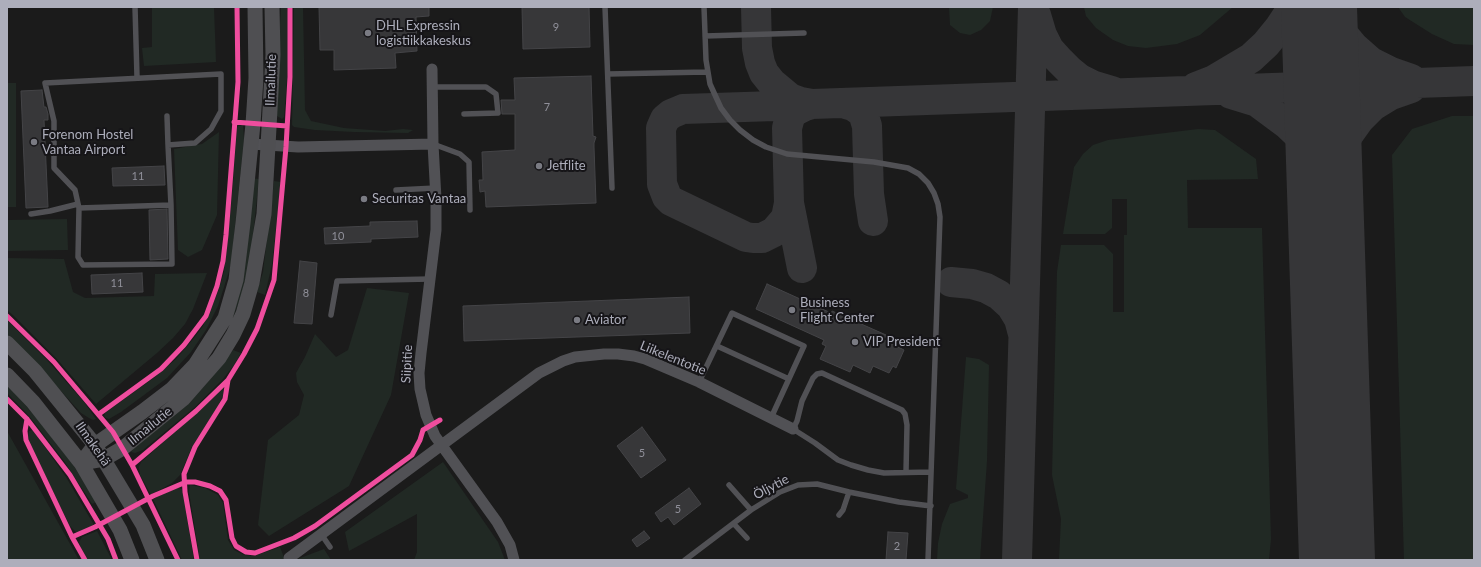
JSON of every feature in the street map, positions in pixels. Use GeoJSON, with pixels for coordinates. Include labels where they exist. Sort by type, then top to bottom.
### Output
{"type":"FeatureCollection","features":[{"type":"Feature","properties":{"kind":"main road","name":"Ilmailutie"},"geometry":{"type":"LineString","coordinates":[[81,463],[95,445],[172,389],[195,365],[225,318],[236,280],[251,144],[256,78],[254,7]]}},
{"type":"Feature","properties":{"kind":"main road","name":"Ilmailutie"},"geometry":{"type":"LineString","coordinates":[[81,463],[104,459],[123,448],[183,399],[219,358],[233,335],[243,314],[257,260],[264,214],[273,55],[272,7]]}},
{"type":"Feature","properties":{"kind":"main road","name":"Ilmakehä"},"geometry":{"type":"LineString","coordinates":[[7,343],[35,371],[95,445],[143,525],[157,560]]}},
{"type":"Feature","properties":{"kind":"main road","name":"Ilmakehä"},"geometry":{"type":"LineString","coordinates":[[7,375],[33,402],[81,463],[120,530],[132,560]]}},
{"type":"Feature","properties":{"kind":"street","name":"Siipitie"},"geometry":{"type":"LineString","coordinates":[[432,69],[436,230],[420,360],[420,389],[426,415],[432,431],[440,445],[497,522],[510,545],[514,560]]}},
{"type":"Feature","properties":{"kind":"street"},"geometry":{"type":"LineString","coordinates":[[251,144],[298,147],[433,144]]}},
{"type":"Feature","properties":{"kind":"street","name":"Liikelentotie"},"geometry":{"type":"LineString","coordinates":[[289,558],[539,373],[563,361],[575,357],[604,354],[634,356],[662,365],[793,429]]}},
{"type":"Feature","properties":{"kind":"lane"},"geometry":{"type":"LineString","coordinates":[[135,7],[138,77]]}},
{"type":"Feature","properties":{"kind":"lane"},"geometry":{"type":"LineString","coordinates":[[605,7],[612,188]]}},
{"type":"Feature","properties":{"kind":"lane"},"geometry":{"type":"LineString","coordinates":[[704,7],[707,72],[710,84],[721,108],[730,120],[753,140],[766,147],[792,155],[874,162],[908,168],[923,179],[934,194],[938,204],[940,216],[928,560]]}},
{"type":"Feature","properties":{"kind":"lane"},"geometry":{"type":"LineString","coordinates":[[705,36],[804,33]]}},
{"type":"Feature","properties":{"kind":"lane"},"geometry":{"type":"LineString","coordinates":[[608,74],[707,72]]}},
{"type":"Feature","properties":{"kind":"lane"},"geometry":{"type":"LineString","coordinates":[[168,116],[168,145],[172,264],[83,265],[78,257],[78,206],[75,190],[54,168],[54,121],[45,83],[138,77],[221,74],[221,111],[211,128],[195,143],[168,145]]}},
{"type":"Feature","properties":{"kind":"lane"},"geometry":{"type":"LineString","coordinates":[[432,87],[486,87],[496,94],[498,113],[464,114]]}},
{"type":"Feature","properties":{"kind":"lane"},"geometry":{"type":"LineString","coordinates":[[433,144],[460,154],[469,162],[470,210]]}},
{"type":"Feature","properties":{"kind":"lane"},"geometry":{"type":"LineString","coordinates":[[396,190],[436,188]]}},
{"type":"Feature","properties":{"kind":"lane"},"geometry":{"type":"LineString","coordinates":[[31,214],[78,206],[171,205]]}},
{"type":"Feature","properties":{"kind":"lane"},"geometry":{"type":"LineString","coordinates":[[331,315],[337,281],[430,279]]}},
{"type":"Feature","properties":{"kind":"lane"},"geometry":{"type":"LineString","coordinates":[[699,382],[732,313],[804,346],[771,418]]}},
{"type":"Feature","properties":{"kind":"lane"},"geometry":{"type":"LineString","coordinates":[[717,346],[789,379]]}},
{"type":"Feature","properties":{"kind":"lane"},"geometry":{"type":"LineString","coordinates":[[906,472],[907,425],[905,414],[902,410],[822,374],[817,374],[813,378],[802,401],[797,421],[793,429],[816,443],[838,460],[851,465],[879,472],[906,472],[931,472]]}},
{"type":"Feature","properties":{"kind":"lane"},"geometry":{"type":"LineString","coordinates":[[729,484],[751,510]]}},
{"type":"Feature","properties":{"kind":"lane","name":"Öljytie"},"geometry":{"type":"LineString","coordinates":[[685,560],[751,510],[780,492],[798,485],[817,484],[899,502],[931,506]]}},
{"type":"Feature","properties":{"kind":"lane"},"geometry":{"type":"LineString","coordinates":[[839,514],[846,504],[849,492]]}},
{"type":"Feature","properties":{"kind":"lane"},"geometry":{"type":"LineString","coordinates":[[734,524],[747,538]]}},
{"type":"Feature","properties":{"kind":"lane"},"geometry":{"type":"LineString","coordinates":[[321,534],[330,547]]}},
{"type":"Feature","properties":{"kind":"shaded area"},"geometry":{"type":"Polygon","coordinates":[[[152,7],[214,7],[216,62],[144,66],[142,48],[152,47],[152,7]]]}},
{"type":"Feature","properties":{"kind":"shaded area"},"geometry":{"type":"Polygon","coordinates":[[[281,7],[287,7],[288,13],[288,67],[284,117],[282,119],[277,116],[275,108],[281,7]]]}},
{"type":"Feature","properties":{"kind":"shaded area"},"geometry":{"type":"Polygon","coordinates":[[[294,7],[303,7],[305,110],[311,121],[344,128],[385,131],[403,129],[413,130],[408,133],[354,132],[315,130],[294,127],[292,125],[294,7]]]}},
{"type":"Feature","properties":{"kind":"shaded area"},"geometry":{"type":"Polygon","coordinates":[[[949,7],[993,7],[990,21],[981,30],[970,35],[960,33],[950,25],[949,7]]]}},
{"type":"Feature","properties":{"kind":"shaded area"},"geometry":{"type":"Polygon","coordinates":[[[1084,7],[1233,7],[1200,35],[1177,44],[1146,48],[1128,46],[1113,40],[1096,28],[1086,16],[1084,7]]]}},
{"type":"Feature","properties":{"kind":"shaded area"},"geometry":{"type":"Polygon","coordinates":[[[1398,7],[1474,7],[1474,45],[1454,44],[1432,34],[1405,17],[1398,7]]]}},
{"type":"Feature","properties":{"kind":"shaded area"},"geometry":{"type":"Polygon","coordinates":[[[7,83],[16,83],[16,207],[7,207],[7,83]]]}},
{"type":"Feature","properties":{"kind":"shaded area"},"geometry":{"type":"Polygon","coordinates":[[[1452,116],[1474,116],[1474,560],[1404,560],[1392,155],[1412,129],[1452,116]]]}},
{"type":"Feature","properties":{"kind":"shaded area"},"geometry":{"type":"Polygon","coordinates":[[[243,125],[244,139],[231,265],[218,306],[206,330],[191,352],[167,378],[121,412],[109,419],[106,418],[104,416],[105,413],[155,377],[176,359],[203,326],[218,292],[224,272],[237,128],[238,126],[243,125]]]}},
{"type":"Feature","properties":{"kind":"shaded area"},"geometry":{"type":"Polygon","coordinates":[[[1198,129],[1215,130],[1256,159],[1258,179],[1187,180],[1188,228],[1262,228],[1271,539],[1269,560],[1059,560],[1061,519],[1052,475],[1057,272],[1061,245],[1104,245],[1113,254],[1113,312],[1124,312],[1124,235],[1127,235],[1127,199],[1112,199],[1112,228],[1105,234],[1063,234],[1074,167],[1083,154],[1093,145],[1108,140],[1198,129]]]}},
{"type":"Feature","properties":{"kind":"shaded area"},"geometry":{"type":"Polygon","coordinates":[[[219,132],[217,215],[202,250],[188,257],[178,250],[174,149],[202,144],[219,132]]]}},
{"type":"Feature","properties":{"kind":"shaded area"},"geometry":{"type":"Polygon","coordinates":[[[252,178],[259,179],[252,245],[242,293],[232,321],[252,178]]]}},
{"type":"Feature","properties":{"kind":"shaded area"},"geometry":{"type":"Polygon","coordinates":[[[274,181],[281,182],[272,264],[265,295],[257,292],[263,272],[274,181]]]}},
{"type":"Feature","properties":{"kind":"shaded area"},"geometry":{"type":"Polygon","coordinates":[[[67,219],[68,250],[7,251],[7,220],[67,219]]]}},
{"type":"Feature","properties":{"kind":"shaded area"},"geometry":{"type":"Polygon","coordinates":[[[7,258],[64,259],[73,292],[85,298],[154,296],[155,274],[207,273],[193,309],[185,324],[157,353],[96,404],[56,358],[7,310],[7,258]]]}},
{"type":"Feature","properties":{"kind":"shaded area"},"geometry":{"type":"Polygon","coordinates":[[[367,288],[409,293],[391,395],[349,486],[269,536],[258,525],[268,440],[299,415],[304,395],[297,382],[296,373],[315,334],[336,357],[348,350],[367,288]]]}},
{"type":"Feature","properties":{"kind":"shaded area"},"geometry":{"type":"Polygon","coordinates":[[[7,320],[47,360],[84,402],[96,419],[93,420],[81,413],[30,357],[7,335],[7,320]]]}},
{"type":"Feature","properties":{"kind":"shaded area"},"geometry":{"type":"Polygon","coordinates":[[[233,350],[241,353],[234,365],[223,379],[195,407],[143,450],[135,453],[131,452],[136,444],[204,386],[233,350]]]}},
{"type":"Feature","properties":{"kind":"shaded area"},"geometry":{"type":"Polygon","coordinates":[[[966,357],[979,359],[989,365],[987,461],[980,560],[937,560],[938,543],[942,524],[950,504],[968,498],[968,495],[956,489],[966,357]]]}},
{"type":"Feature","properties":{"kind":"shaded area"},"geometry":{"type":"Polygon","coordinates":[[[7,384],[40,422],[72,463],[96,502],[92,504],[64,461],[29,416],[7,393],[7,384]]]}},
{"type":"Feature","properties":{"kind":"shaded area"},"geometry":{"type":"Polygon","coordinates":[[[224,387],[223,395],[218,406],[192,447],[180,475],[172,483],[151,495],[140,475],[139,467],[141,462],[224,387]]]}},
{"type":"Feature","properties":{"kind":"shaded area"},"geometry":{"type":"Polygon","coordinates":[[[33,430],[66,477],[94,525],[80,532],[76,532],[70,526],[30,445],[28,436],[29,431],[33,430]]]}},
{"type":"Feature","properties":{"kind":"shaded area"},"geometry":{"type":"Polygon","coordinates":[[[7,431],[79,560],[7,560],[7,431]]]}},
{"type":"Feature","properties":{"kind":"shaded area"},"geometry":{"type":"Polygon","coordinates":[[[443,462],[498,542],[505,560],[414,560],[417,552],[417,514],[349,551],[345,532],[443,462]]]}},
{"type":"Feature","properties":{"kind":"shaded area"},"geometry":{"type":"Polygon","coordinates":[[[190,485],[205,488],[218,495],[223,503],[228,540],[234,550],[244,555],[254,556],[280,547],[285,560],[200,560],[189,492],[190,485]]]}},
{"type":"Feature","properties":{"kind":"shaded area"},"geometry":{"type":"Polygon","coordinates":[[[178,488],[182,489],[194,560],[182,560],[153,499],[178,488]]]}},
{"type":"Feature","properties":{"kind":"shaded area"},"geometry":{"type":"Polygon","coordinates":[[[97,531],[112,560],[88,560],[81,548],[79,542],[82,537],[97,531]]]}},
{"type":"Feature","properties":{"kind":"shaded area"},"geometry":{"type":"Polygon","coordinates":[[[324,549],[331,560],[295,560],[324,549]]]}},
{"type":"Feature","properties":{"kind":"building","name":"DHL Expressin logistiikkakeskus"},"geometry":{"type":"Polygon","coordinates":[[[319,7],[429,7],[429,16],[416,17],[417,51],[395,53],[396,68],[334,70],[334,50],[320,50],[319,7]]]}},
{"type":"Feature","properties":{"kind":"building"},"geometry":{"type":"Polygon","coordinates":[[[522,7],[589,7],[590,47],[523,49],[522,7]]]}},
{"type":"Feature","properties":{"kind":"building"},"geometry":{"type":"Polygon","coordinates":[[[591,76],[593,136],[596,137],[594,147],[596,203],[486,207],[485,191],[480,192],[479,180],[483,180],[482,152],[515,150],[515,114],[502,114],[501,100],[515,100],[514,78],[591,76]]]}},
{"type":"Feature","properties":{"kind":"building","name":"Forenom Hostel Vantaa Airport"},"geometry":{"type":"Polygon","coordinates":[[[42,90],[44,107],[46,107],[48,114],[48,120],[44,120],[48,207],[26,208],[21,91],[42,90]]]}},
{"type":"Feature","properties":{"kind":"building"},"geometry":{"type":"Polygon","coordinates":[[[164,166],[165,185],[113,186],[112,168],[164,166]]]}},
{"type":"Feature","properties":{"kind":"building"},"geometry":{"type":"Polygon","coordinates":[[[167,209],[168,259],[150,260],[149,210],[167,209]]]}},
{"type":"Feature","properties":{"kind":"building"},"geometry":{"type":"Polygon","coordinates":[[[417,221],[418,237],[371,239],[371,242],[325,244],[324,228],[370,226],[370,222],[417,221]]]}},
{"type":"Feature","properties":{"kind":"building"},"geometry":{"type":"Polygon","coordinates":[[[300,261],[317,263],[312,324],[294,323],[300,261]]]}},
{"type":"Feature","properties":{"kind":"building"},"geometry":{"type":"Polygon","coordinates":[[[142,273],[143,292],[92,294],[91,275],[142,273]]]}},
{"type":"Feature","properties":{"kind":"building","name":"VIP President"},"geometry":{"type":"Polygon","coordinates":[[[767,284],[831,313],[832,311],[886,335],[884,340],[904,350],[896,368],[893,366],[889,373],[873,366],[870,373],[853,365],[850,372],[820,359],[826,346],[822,344],[824,340],[756,309],[767,284]]]}},
{"type":"Feature","properties":{"kind":"building","name":"Aviator"},"geometry":{"type":"Polygon","coordinates":[[[689,297],[690,333],[464,341],[463,306],[689,297]]]}},
{"type":"Feature","properties":{"kind":"building"},"geometry":{"type":"Polygon","coordinates":[[[642,427],[666,460],[641,478],[617,446],[642,427]]]}},
{"type":"Feature","properties":{"kind":"building"},"geometry":{"type":"Polygon","coordinates":[[[689,488],[701,504],[674,525],[668,517],[661,522],[655,513],[689,488]]]}},
{"type":"Feature","properties":{"kind":"building"},"geometry":{"type":"Polygon","coordinates":[[[644,531],[650,538],[637,547],[632,540],[644,531]]]}},
{"type":"Feature","properties":{"kind":"building"},"geometry":{"type":"Polygon","coordinates":[[[888,532],[908,533],[906,560],[886,560],[888,532]]]}},
{"type":"Feature","properties":{"kind":"taxiway"},"geometry":{"type":"LineString","coordinates":[[756,7],[757,48],[764,73],[772,83],[790,98],[812,104],[1474,81]]}},
{"type":"Feature","properties":{"kind":"taxiway"},"geometry":{"type":"LineString","coordinates":[[1017,560],[1033,7]]}},
{"type":"Feature","properties":{"kind":"taxiway"},"geometry":{"type":"LineString","coordinates":[[1196,87],[1214,80],[1251,58],[1266,44],[1293,7]]}},
{"type":"Feature","properties":{"kind":"taxiway"},"geometry":{"type":"LineString","coordinates":[[1327,7],[1339,29],[1354,47],[1371,62],[1391,72],[1411,79]]}},
{"type":"Feature","properties":{"kind":"taxiway"},"geometry":{"type":"LineString","coordinates":[[1036,15],[1042,35],[1049,49],[1059,60],[1080,79],[1092,85],[1112,91]]}},
{"type":"Feature","properties":{"kind":"taxiway"},"geometry":{"type":"LineString","coordinates":[[1326,206],[1330,172],[1338,153],[1359,120],[1373,106],[1391,95],[1411,88]]}},
{"type":"Feature","properties":{"kind":"taxiway"},"geometry":{"type":"LineString","coordinates":[[1231,94],[1257,102],[1288,125],[1307,143],[1321,177],[1324,198]]}},
{"type":"Feature","properties":{"kind":"taxiway"},"geometry":{"type":"LineString","coordinates":[[802,268],[789,203],[787,128],[790,117],[795,111],[812,104]]}},
{"type":"Feature","properties":{"kind":"taxiway"},"geometry":{"type":"LineString","coordinates":[[846,104],[853,106],[863,113],[867,126],[869,194],[873,221]]}},
{"type":"Feature","properties":{"kind":"taxiway"},"geometry":{"type":"LineString","coordinates":[[789,203],[786,218],[774,232],[762,238],[753,238],[746,237],[671,201],[667,197],[662,184],[661,128],[665,119],[671,114],[683,109],[806,105]]}},
{"type":"Feature","properties":{"kind":"taxiway"},"geometry":{"type":"LineString","coordinates":[[951,282],[972,284],[986,288],[999,295],[1011,306],[1019,319],[1023,334]]}},
{"type":"Feature","properties":{"kind":"runway"},"geometry":{"type":"LineString","coordinates":[[1319,7],[1337,560]]}},
{"type":"Feature","properties":{"kind":"cycle path"},"geometry":{"type":"LineString","coordinates":[[99,414],[161,369],[184,345],[206,316],[217,286],[223,261],[226,235],[238,82],[237,7]]}},
{"type":"Feature","properties":{"kind":"cycle path"},"geometry":{"type":"LineString","coordinates":[[197,560],[185,492],[184,474],[195,447],[225,399],[228,380],[257,329],[274,280],[286,147],[290,77],[290,7]]}},
{"type":"Feature","properties":{"kind":"cycle path"},"geometry":{"type":"LineString","coordinates":[[234,122],[287,126]]}},
{"type":"Feature","properties":{"kind":"cycle path"},"geometry":{"type":"LineString","coordinates":[[7,316],[54,362],[113,432],[132,465],[178,560]]}},
{"type":"Feature","properties":{"kind":"cycle path"},"geometry":{"type":"LineString","coordinates":[[132,465],[196,411],[228,380]]}},
{"type":"Feature","properties":{"kind":"cycle path"},"geometry":{"type":"LineString","coordinates":[[7,399],[27,419],[70,475],[108,539],[116,560]]}},
{"type":"Feature","properties":{"kind":"cycle path"},"geometry":{"type":"LineString","coordinates":[[27,419],[25,431],[26,440],[72,537]]}},
{"type":"Feature","properties":{"kind":"cycle path"},"geometry":{"type":"LineString","coordinates":[[85,560],[72,537],[95,527],[153,496],[186,482],[195,482],[210,486],[220,491],[226,500],[232,538],[236,546],[246,552],[255,553],[294,538],[315,526],[412,455],[420,440],[423,430],[440,420]]}},
{"type":"Feature","properties":{"kind":"place","name":"DHL Expressin logistiikkakeskus"},"geometry":{"type":"Point","coordinates":[368,33]}},
{"type":"Feature","properties":{"kind":"place","name":"Forenom Hostel Vantaa Airport"},"geometry":{"type":"Point","coordinates":[34,142]}},
{"type":"Feature","properties":{"kind":"place","name":"Jetflite"},"geometry":{"type":"Point","coordinates":[539,166]}},
{"type":"Feature","properties":{"kind":"place","name":"Securitas Vantaa"},"geometry":{"type":"Point","coordinates":[364,199]}},
{"type":"Feature","properties":{"kind":"place","name":"Business Flight Center"},"geometry":{"type":"Point","coordinates":[792,310]}},
{"type":"Feature","properties":{"kind":"place","name":"Aviator"},"geometry":{"type":"Point","coordinates":[577,320]}},
{"type":"Feature","properties":{"kind":"place","name":"VIP President"},"geometry":{"type":"Point","coordinates":[855,342]}}]}
